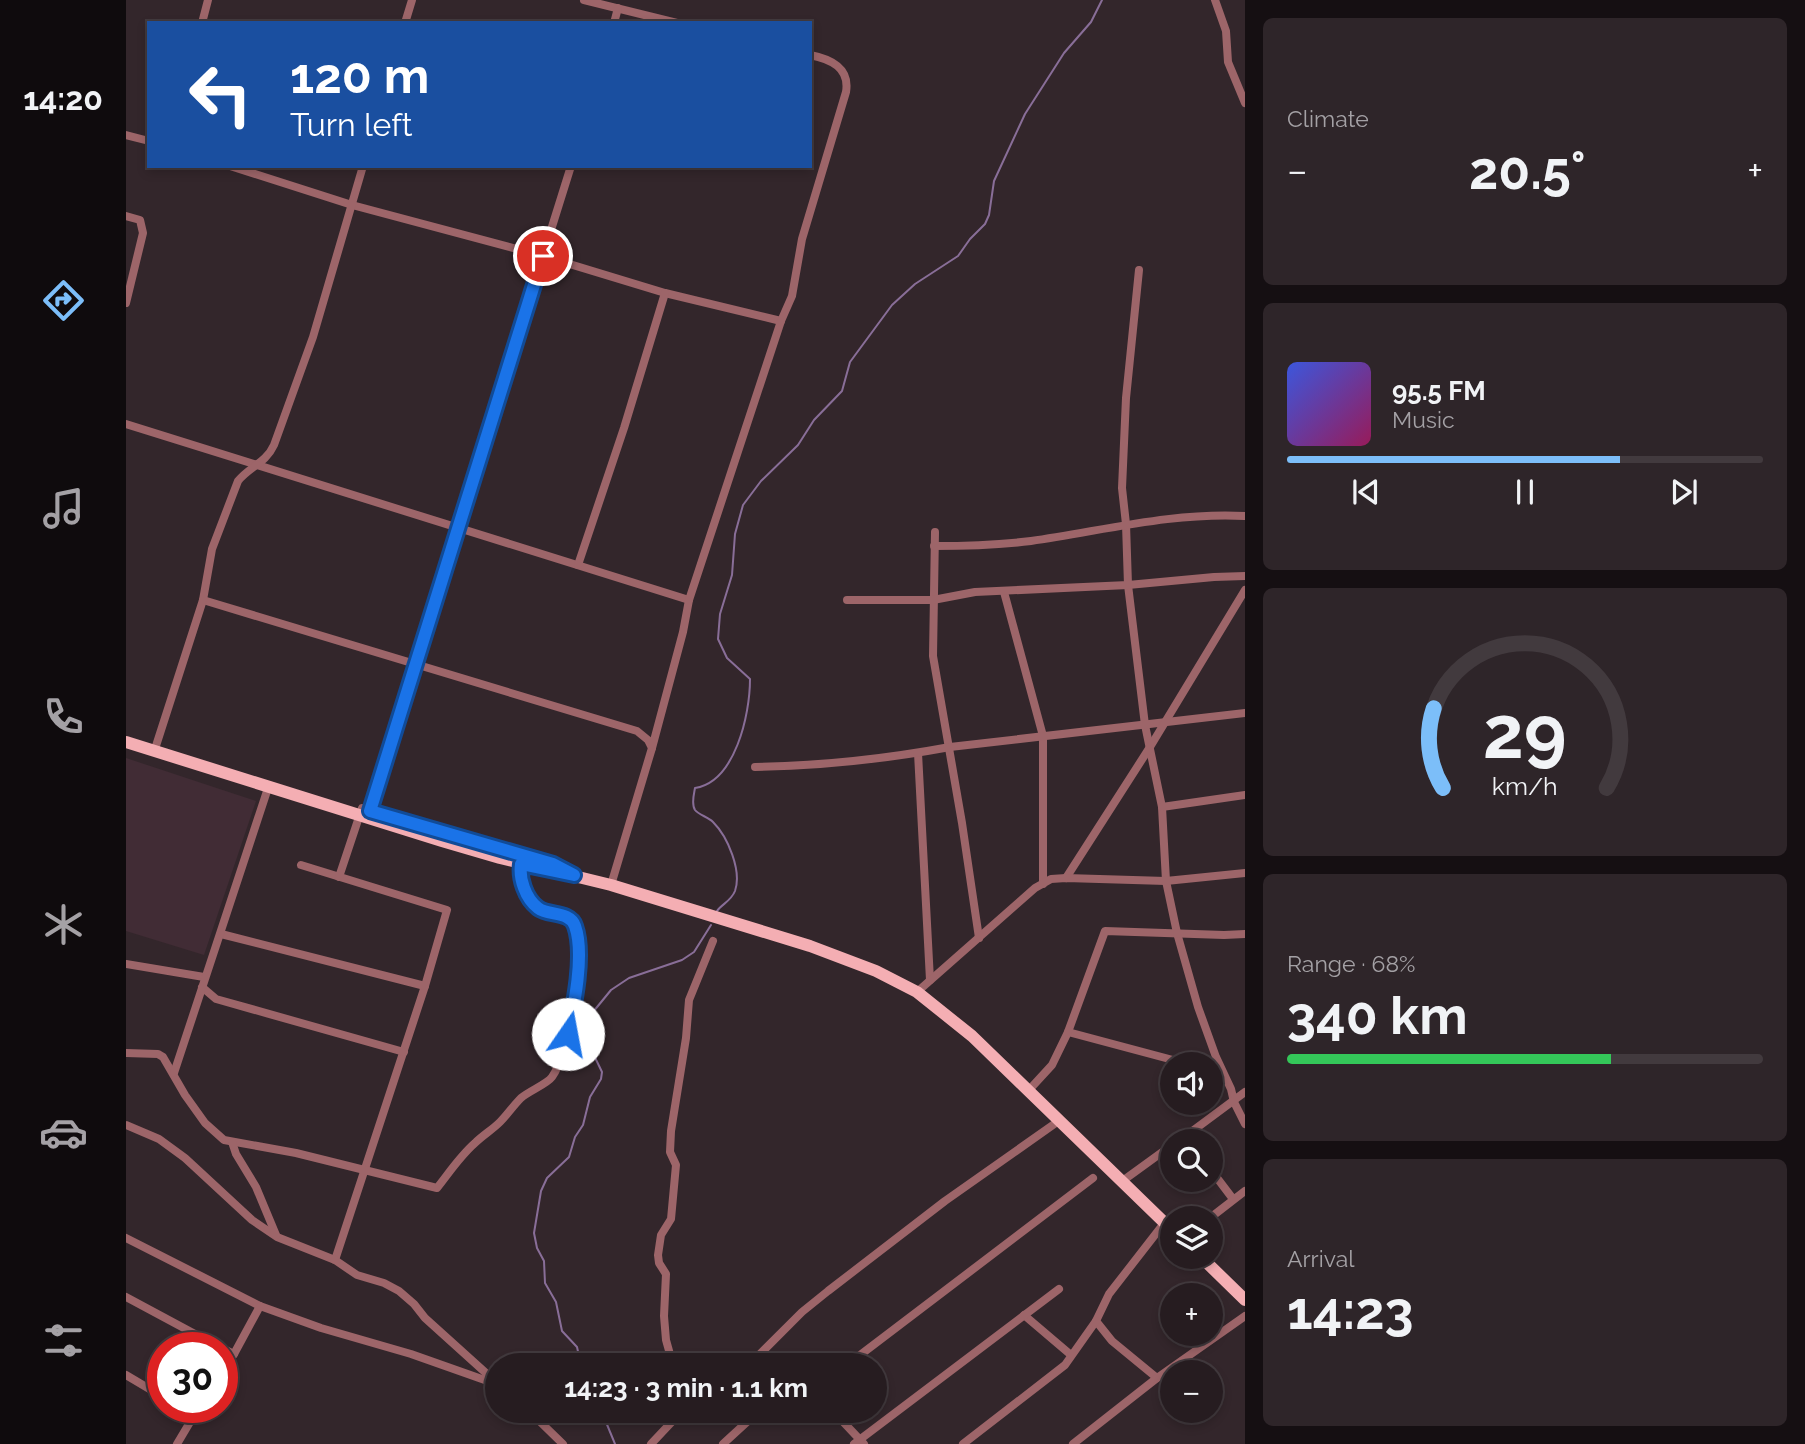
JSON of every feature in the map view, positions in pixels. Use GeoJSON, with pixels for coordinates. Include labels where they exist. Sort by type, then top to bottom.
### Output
{"type":"FeatureCollection","features":[{"type":"Feature","properties":{"kind":"main road"},"geometry":{"type":"LineString","coordinates":[[126,735],[268,788],[553,864],[574,875]]}},
{"type":"Feature","properties":{"kind":"main road"},"geometry":{"type":"LineString","coordinates":[[126,742],[155,748],[521,864],[611,885],[856,962],[917,992],[972,1036],[1160,1218]]}},
{"type":"Feature","properties":{"kind":"main road"},"geometry":{"type":"LineString","coordinates":[[1213,1269],[1245,1300]]}},
{"type":"Feature","properties":{"kind":"street"},"geometry":{"type":"LineString","coordinates":[[203,21],[208,0]]}},
{"type":"Feature","properties":{"kind":"street"},"geometry":{"type":"LineString","coordinates":[[406,21],[412,0]]}},
{"type":"Feature","properties":{"kind":"street"},"geometry":{"type":"LineString","coordinates":[[584,0],[669,21]]}},
{"type":"Feature","properties":{"kind":"street"},"geometry":{"type":"LineString","coordinates":[[1215,0],[1226,31],[1228,62],[1245,103]]}},
{"type":"Feature","properties":{"kind":"street"},"geometry":{"type":"LineString","coordinates":[[615,21],[618,8]]}},
{"type":"Feature","properties":{"kind":"street"},"geometry":{"type":"LineString","coordinates":[[611,885],[680,646],[689,600],[729,476],[761,389],[781,321],[792,296],[803,239],[848,82],[845,72],[835,64],[812,56]]}},
{"type":"Feature","properties":{"kind":"street"},"geometry":{"type":"LineString","coordinates":[[126,135],[147,140]]}},
{"type":"Feature","properties":{"kind":"street"},"geometry":{"type":"LineString","coordinates":[[236,168],[352,205],[543,256],[665,293],[781,321]]}},
{"type":"Feature","properties":{"kind":"street"},"geometry":{"type":"LineString","coordinates":[[155,748],[203,600],[208,561],[233,492],[245,472],[267,458],[274,445],[313,337],[362,168]]}},
{"type":"Feature","properties":{"kind":"street"},"geometry":{"type":"LineString","coordinates":[[339,877],[365,813],[416,664],[570,168]]}},
{"type":"Feature","properties":{"kind":"street"},"geometry":{"type":"LineString","coordinates":[[126,216],[140,220],[143,233],[126,303]]}},
{"type":"Feature","properties":{"kind":"street"},"geometry":{"type":"LineString","coordinates":[[1139,270],[1124,426],[1122,488],[1128,585],[1145,725],[1162,807],[1166,881],[1177,933],[1198,1007],[1215,1052]]}},
{"type":"Feature","properties":{"kind":"street"},"geometry":{"type":"LineString","coordinates":[[578,565],[665,293]]}},
{"type":"Feature","properties":{"kind":"street"},"geometry":{"type":"LineString","coordinates":[[126,424],[460,526],[689,600]]}},
{"type":"Feature","properties":{"kind":"street"},"geometry":{"type":"LineString","coordinates":[[934,547],[987,546],[1180,518],[1245,516]]}},
{"type":"Feature","properties":{"kind":"street"},"geometry":{"type":"LineString","coordinates":[[935,532],[933,656],[950,747],[978,938]]}},
{"type":"Feature","properties":{"kind":"street"},"geometry":{"type":"LineString","coordinates":[[846,600],[933,600],[975,592],[1245,576]]}},
{"type":"Feature","properties":{"kind":"street"},"geometry":{"type":"LineString","coordinates":[[1066,878],[1165,723],[1245,590]]}},
{"type":"Feature","properties":{"kind":"street"},"geometry":{"type":"LineString","coordinates":[[1004,592],[1043,736],[1043,884]]}},
{"type":"Feature","properties":{"kind":"street"},"geometry":{"type":"LineString","coordinates":[[203,600],[636,731],[648,740],[652,748]]}},
{"type":"Feature","properties":{"kind":"street"},"geometry":{"type":"LineString","coordinates":[[755,766],[805,766],[1245,713]]}},
{"type":"Feature","properties":{"kind":"street"},"geometry":{"type":"LineString","coordinates":[[918,753],[930,980]]}},
{"type":"Feature","properties":{"kind":"street"},"geometry":{"type":"LineString","coordinates":[[174,1073],[268,788]]}},
{"type":"Feature","properties":{"kind":"street"},"geometry":{"type":"LineString","coordinates":[[1162,807],[1245,794]]}},
{"type":"Feature","properties":{"kind":"street"},"geometry":{"type":"LineString","coordinates":[[126,1053],[158,1054],[163,1057],[205,1123],[216,1134],[232,1142],[296,1153],[437,1188],[474,1144],[500,1122],[524,1095],[552,1076],[568,1034],[578,984],[575,925],[559,914],[537,907],[521,881],[521,864]]}},
{"type":"Feature","properties":{"kind":"street"},"geometry":{"type":"LineString","coordinates":[[301,865],[446,910],[425,986],[335,1260]]}},
{"type":"Feature","properties":{"kind":"street"},"geometry":{"type":"LineString","coordinates":[[917,992],[1035,888],[1051,880],[1066,878],[1166,881],[1245,873]]}},
{"type":"Feature","properties":{"kind":"street"},"geometry":{"type":"LineString","coordinates":[[1030,1090],[1052,1065],[1069,1032],[1105,931],[1245,934]]}},
{"type":"Feature","properties":{"kind":"street"},"geometry":{"type":"LineString","coordinates":[[222,934],[425,986]]}},
{"type":"Feature","properties":{"kind":"street"},"geometry":{"type":"LineString","coordinates":[[670,1353],[664,1316],[666,1275],[658,1255],[661,1235],[671,1219],[676,1165],[670,1152],[671,1131],[686,1038],[689,1000],[713,941]]}},
{"type":"Feature","properties":{"kind":"street"},"geometry":{"type":"LineString","coordinates":[[126,964],[204,976]]}},
{"type":"Feature","properties":{"kind":"street"},"geometry":{"type":"LineString","coordinates":[[202,987],[216,999],[404,1052]]}},
{"type":"Feature","properties":{"kind":"street"},"geometry":{"type":"LineString","coordinates":[[1069,1032],[1160,1056]]}},
{"type":"Feature","properties":{"kind":"street"},"geometry":{"type":"LineString","coordinates":[[1223,1073],[1245,1124]]}},
{"type":"Feature","properties":{"kind":"street"},"geometry":{"type":"LineString","coordinates":[[1198,1129],[1245,1093]]}},
{"type":"Feature","properties":{"kind":"street"},"geometry":{"type":"LineString","coordinates":[[761,1353],[802,1312],[885,1245],[1060,1120]]}},
{"type":"Feature","properties":{"kind":"street"},"geometry":{"type":"LineString","coordinates":[[126,1125],[159,1139],[185,1158],[252,1220],[277,1237],[335,1260],[357,1275],[384,1283],[399,1291],[485,1373]]}},
{"type":"Feature","properties":{"kind":"street"},"geometry":{"type":"LineString","coordinates":[[232,1142],[261,1198],[277,1237]]}},
{"type":"Feature","properties":{"kind":"street"},"geometry":{"type":"LineString","coordinates":[[1121,1182],[1160,1154]]}},
{"type":"Feature","properties":{"kind":"street"},"geometry":{"type":"LineString","coordinates":[[863,1353],[1093,1178]]}},
{"type":"Feature","properties":{"kind":"street"},"geometry":{"type":"LineString","coordinates":[[1223,1186],[1233,1199]]}},
{"type":"Feature","properties":{"kind":"street"},"geometry":{"type":"LineString","coordinates":[[1223,1207],[1245,1191]]}},
{"type":"Feature","properties":{"kind":"street"},"geometry":{"type":"LineString","coordinates":[[963,1444],[1065,1365],[1097,1321],[1110,1294],[1160,1236]]}},
{"type":"Feature","properties":{"kind":"street"},"geometry":{"type":"LineString","coordinates":[[126,1238],[260,1306],[485,1380]]}},
{"type":"Feature","properties":{"kind":"street"},"geometry":{"type":"LineString","coordinates":[[843,1423],[859,1443],[1059,1289]]}},
{"type":"Feature","properties":{"kind":"street"},"geometry":{"type":"LineString","coordinates":[[126,1297],[191,1332]]}},
{"type":"Feature","properties":{"kind":"street"},"geometry":{"type":"LineString","coordinates":[[238,1347],[260,1306]]}},
{"type":"Feature","properties":{"kind":"street"},"geometry":{"type":"LineString","coordinates":[[1024,1315],[1071,1355]]}},
{"type":"Feature","properties":{"kind":"street"},"geometry":{"type":"LineString","coordinates":[[1073,1444],[1157,1378],[1245,1316]]}},
{"type":"Feature","properties":{"kind":"street"},"geometry":{"type":"LineString","coordinates":[[1097,1321],[1112,1341],[1157,1378]]}},
{"type":"Feature","properties":{"kind":"street"},"geometry":{"type":"LineString","coordinates":[[126,1375],[147,1387]]}},
{"type":"Feature","properties":{"kind":"street"},"geometry":{"type":"LineString","coordinates":[[177,1444],[189,1423]]}},
{"type":"Feature","properties":{"kind":"street"},"geometry":{"type":"LineString","coordinates":[[541,1423],[563,1444]]}},
{"type":"Feature","properties":{"kind":"street"},"geometry":{"type":"LineString","coordinates":[[651,1444],[670,1423]]}},
{"type":"Feature","properties":{"kind":"street"},"geometry":{"type":"LineString","coordinates":[[723,1444],[746,1423]]}},
{"type":"Feature","properties":{"kind":"shaded area"},"geometry":{"type":"Polygon","coordinates":[[[126,758],[256,801],[204,955],[126,931],[126,758]]]}},
{"type":"Feature","properties":{"kind":"waterway"},"geometry":{"type":"LineString","coordinates":[[717,911],[735,891],[735,864],[719,828],[695,810],[693,799],[695,788],[709,783],[730,760],[738,745],[747,710],[750,679],[727,658],[718,639],[720,614],[732,575],[735,534],[743,505],[761,481],[798,445],[814,420],[842,391],[850,362],[892,305],[915,284],[958,256],[985,224],[994,181],[1025,114],[1064,53],[1091,22],[1102,0]]}},
{"type":"Feature","properties":{"kind":"waterway"},"geometry":{"type":"LineString","coordinates":[[578,1353],[577,1347],[562,1331],[556,1302],[545,1283],[544,1261],[537,1248],[534,1233],[541,1191],[547,1178],[569,1157],[575,1137],[583,1125],[590,1097],[601,1079],[602,1072],[589,1045],[588,1026],[593,1012],[611,990],[629,978],[682,960],[694,952],[711,925]]}},
{"type":"Feature","properties":{"kind":"waterway"},"geometry":{"type":"LineString","coordinates":[[606,1423],[615,1444]]}},
{"type":"Feature","properties":{"kind":"route"},"geometry":{"type":"LineString","coordinates":[[543,256],[370,811],[553,864],[574,875],[521,864],[521,881],[537,907],[559,914],[575,925],[578,984],[568,1034]]}}]}
